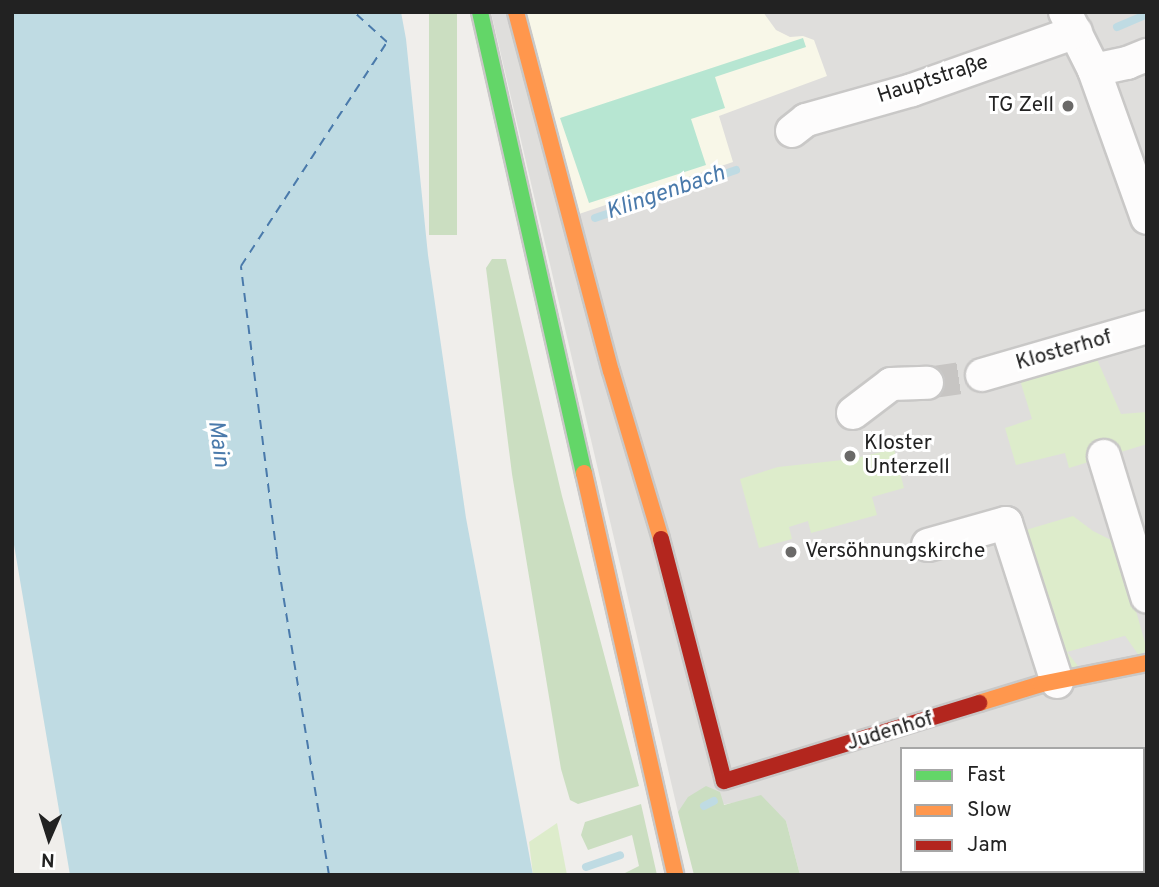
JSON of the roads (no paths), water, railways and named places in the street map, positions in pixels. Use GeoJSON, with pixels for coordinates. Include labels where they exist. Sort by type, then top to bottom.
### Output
{"type":"FeatureCollection","features":[{"type":"Feature","properties":{"kind":"street"},"geometry":{"type":"LineString","coordinates":[[480,12],[675,875]]}},
{"type":"Feature","properties":{"kind":"street","name":"Judenhof"},"geometry":{"type":"LineString","coordinates":[[516,12],[611,371],[675,584],[724,781],[1041,684],[1147,663]]}},
{"type":"Feature","properties":{"kind":"street","name":"Hauptstraße"},"geometry":{"type":"LineString","coordinates":[[792,131],[807,120],[912,90],[1071,22],[1094,69],[1147,218]]}},
{"type":"Feature","properties":{"kind":"street"},"geometry":{"type":"LineString","coordinates":[[1094,69],[1127,63],[1147,55]]}},
{"type":"Feature","properties":{"kind":"street","name":"Klosterhof"},"geometry":{"type":"LineString","coordinates":[[982,375],[1147,327]]}},
{"type":"Feature","properties":{"kind":"street"},"geometry":{"type":"LineString","coordinates":[[853,413],[891,384],[927,383]]}},
{"type":"Feature","properties":{"kind":"street"},"geometry":{"type":"LineString","coordinates":[[1104,456],[1147,597]]}},
{"type":"Feature","properties":{"kind":"street"},"geometry":{"type":"LineString","coordinates":[[928,545],[1006,523],[1057,682]]}},
{"type":"Feature","properties":{"kind":"water","name":"Main"},"geometry":{"type":"Polygon","coordinates":[[[12,12],[401,12],[428,255],[466,518],[533,875],[70,875],[12,533],[12,12]]]}},
{"type":"Feature","properties":{"kind":"waterway","name":"Klingenbach"},"geometry":{"type":"LineString","coordinates":[[1117,27],[1147,14]]}},
{"type":"Feature","properties":{"kind":"waterway","name":"Klingenbach"},"geometry":{"type":"LineString","coordinates":[[595,218],[736,170]]}},
{"type":"Feature","properties":{"kind":"waterway"},"geometry":{"type":"LineString","coordinates":[[704,806],[714,801]]}},
{"type":"Feature","properties":{"kind":"waterway"},"geometry":{"type":"LineString","coordinates":[[586,867],[620,855]]}},
{"type":"Feature","properties":{"kind":"tunnel"},"geometry":{"type":"LineString","coordinates":[[927,383],[982,375]]}},
{"type":"Feature","properties":{"kind":"place","name":"TG Zell"},"geometry":{"type":"Point","coordinates":[1068,106]}},
{"type":"Feature","properties":{"kind":"place","name":"Kloster Unterzell"},"geometry":{"type":"Point","coordinates":[850,456]}},
{"type":"Feature","properties":{"kind":"place","name":"Versöhnungskirche"},"geometry":{"type":"Point","coordinates":[791,552]}}]}
